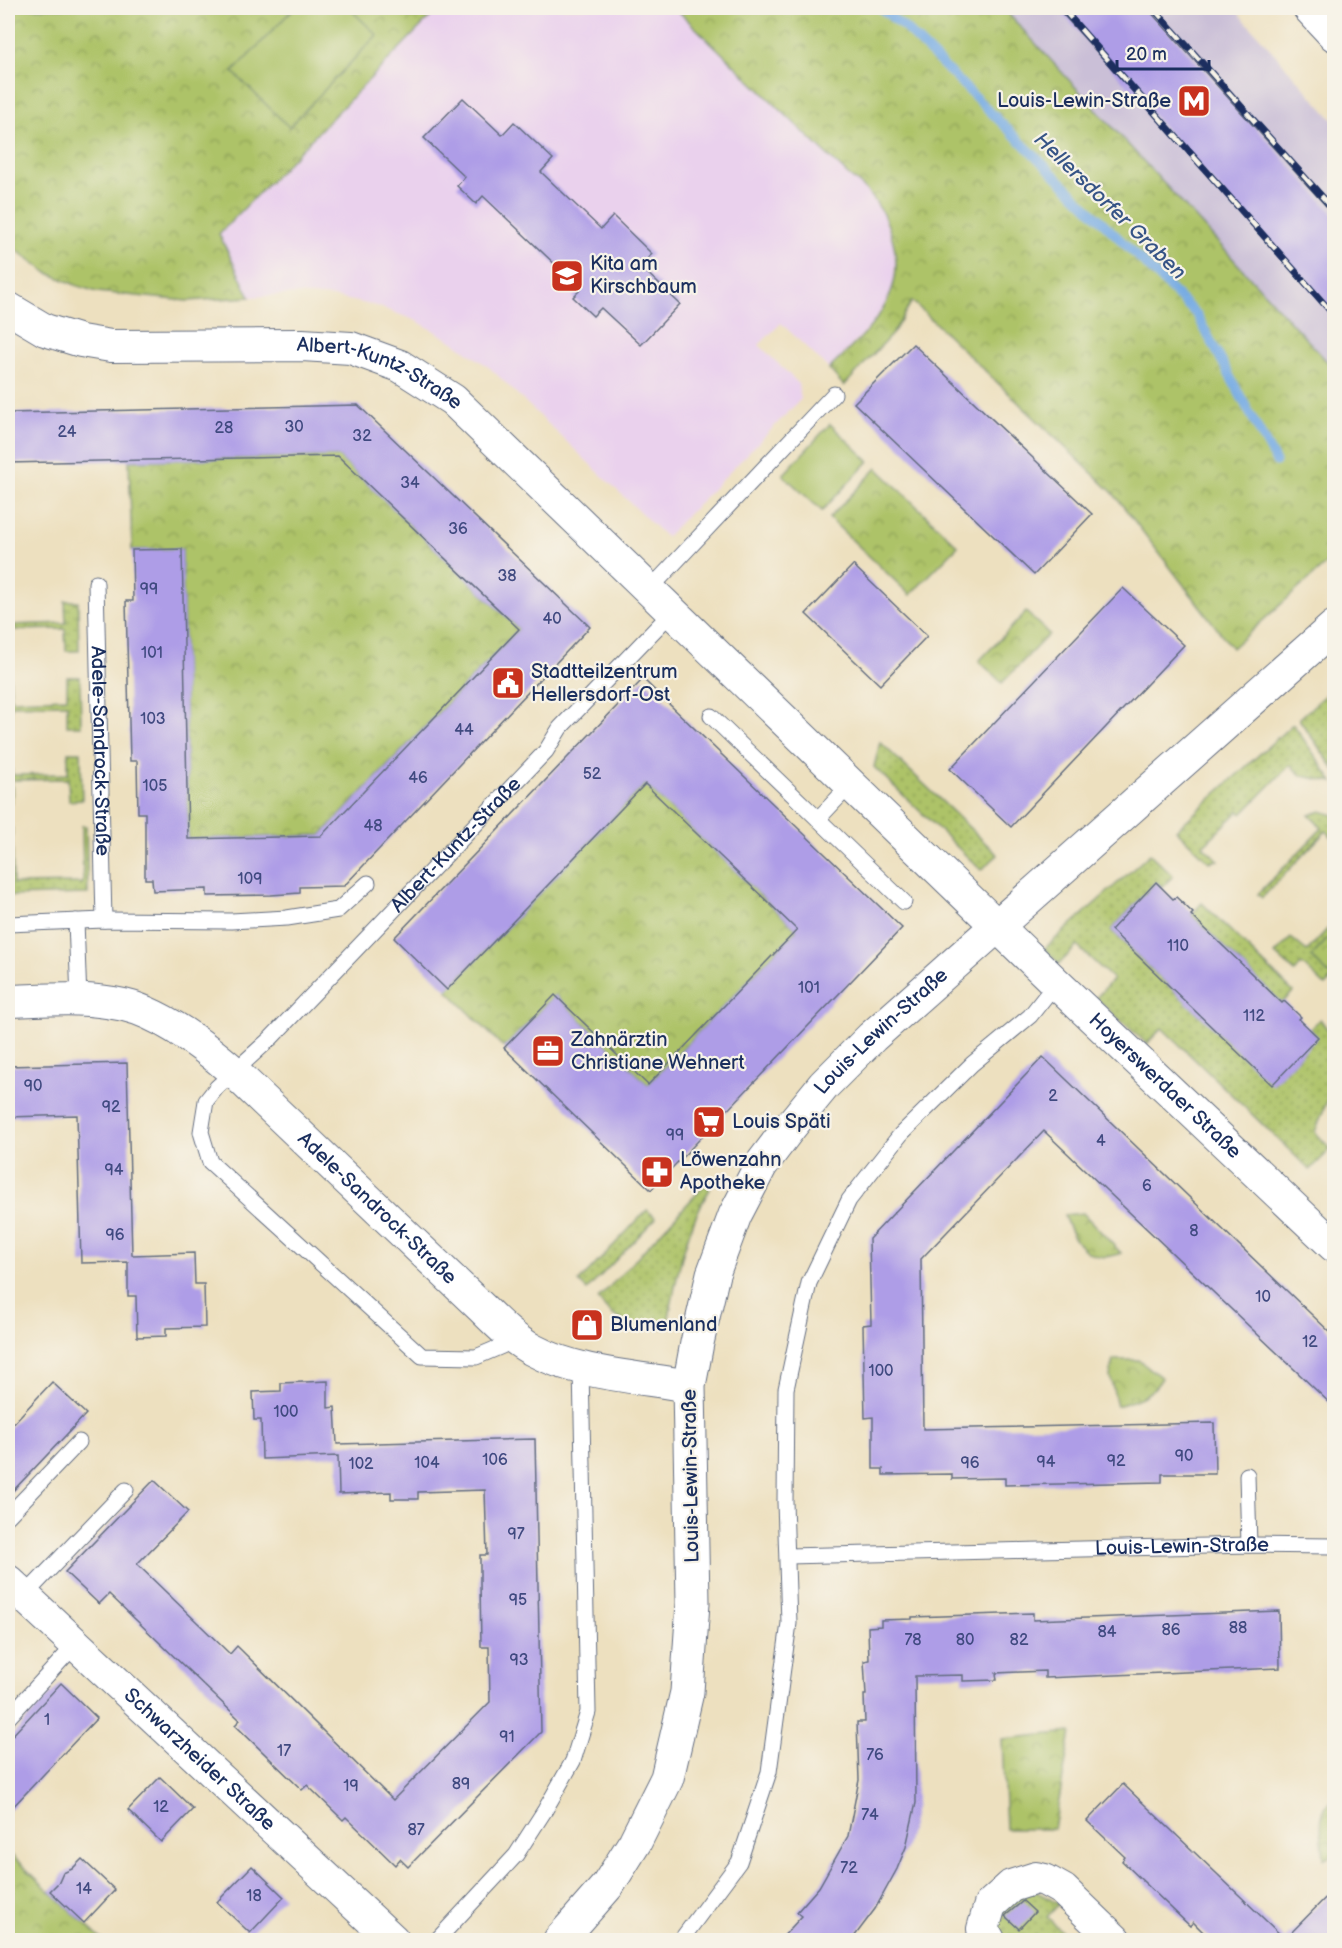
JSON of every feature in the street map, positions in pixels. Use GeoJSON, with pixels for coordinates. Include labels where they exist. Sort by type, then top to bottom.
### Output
{"type":"FeatureCollection","features":[{"type":"Feature","properties":{"kind":"street"},"geometry":{"type":"LineString","coordinates":[[1309,8],[1335,35]]}},
{"type":"Feature","properties":{"kind":"street","name":"Albert-Kuntz-Straße"},"geometry":{"type":"LineString","coordinates":[[8,308],[45,330],[81,342],[111,346],[302,345],[351,348],[400,366],[453,400],[998,925]]}},
{"type":"Feature","properties":{"kind":"street","name":"Louis-Lewin-Straße"},"geometry":{"type":"LineString","coordinates":[[560,1941],[608,1885],[635,1842],[667,1778],[687,1692],[693,1603],[689,1386],[713,1274],[735,1215],[762,1165],[789,1128],[832,1077],[872,1037],[1335,627]]}},
{"type":"Feature","properties":{"kind":"street","name":"Hoyerswerdaer Straße"},"geometry":{"type":"LineString","coordinates":[[998,925],[1056,983],[1335,1246]]}},
{"type":"Feature","properties":{"kind":"street","name":"Adele-Sandrock-Straße"},"geometry":{"type":"LineString","coordinates":[[8,1001],[80,1000],[124,1005],[147,1013],[211,1052],[234,1072],[510,1335],[552,1359],[581,1368],[689,1386]]}},
{"type":"Feature","properties":{"kind":"street","name":"Schwarzheider Straße"},"geometry":{"type":"LineString","coordinates":[[16,1588],[393,1941]]}},
{"type":"Feature","properties":{"kind":"street"},"geometry":{"type":"LineString","coordinates":[[989,1941],[983,1929],[990,1905],[1011,1886],[1036,1878],[1045,1880],[1063,1890],[1115,1941]]}},
{"type":"Feature","properties":{"kind":"lane"},"geometry":{"type":"LineString","coordinates":[[649,590],[834,394]]}},
{"type":"Feature","properties":{"kind":"lane","name":"Adele-Sandrock-Straße"},"geometry":{"type":"LineString","coordinates":[[96,583],[104,920]]}},
{"type":"Feature","properties":{"kind":"lane","name":"Albert-Kuntz-Straße"},"geometry":{"type":"LineString","coordinates":[[510,1335],[502,1346],[476,1357],[422,1356],[210,1162],[201,1132],[206,1101],[217,1087],[271,1038],[546,752],[560,728],[672,612]]}},
{"type":"Feature","properties":{"kind":"lane"},"geometry":{"type":"LineString","coordinates":[[711,716],[904,902]]}},
{"type":"Feature","properties":{"kind":"lane"},"geometry":{"type":"LineString","coordinates":[[818,819],[851,784]]}},
{"type":"Feature","properties":{"kind":"lane"},"geometry":{"type":"LineString","coordinates":[[8,924],[104,920],[231,921],[287,918],[338,910],[368,883]]}},
{"type":"Feature","properties":{"kind":"lane"},"geometry":{"type":"LineString","coordinates":[[76,921],[80,1000]]}},
{"type":"Feature","properties":{"kind":"lane"},"geometry":{"type":"LineString","coordinates":[[681,1941],[739,1862],[769,1772],[789,1623],[785,1502],[786,1389],[809,1283],[849,1200],[901,1134],[972,1064],[1030,1016],[1056,983]]}},
{"type":"Feature","properties":{"kind":"lane"},"geometry":{"type":"LineString","coordinates":[[437,1941],[516,1855],[573,1761],[588,1712],[581,1368]]}},
{"type":"Feature","properties":{"kind":"lane"},"geometry":{"type":"LineString","coordinates":[[8,1516],[78,1442]]}},
{"type":"Feature","properties":{"kind":"lane"},"geometry":{"type":"LineString","coordinates":[[1247,1474],[1249,1545]]}},
{"type":"Feature","properties":{"kind":"lane"},"geometry":{"type":"LineString","coordinates":[[16,1588],[126,1490]]}},
{"type":"Feature","properties":{"kind":"lane","name":"Louis-Lewin-Straße"},"geometry":{"type":"LineString","coordinates":[[788,1556],[1330,1545]]}},
{"type":"Feature","properties":{"kind":"lane"},"geometry":{"type":"LineString","coordinates":[[8,1718],[75,1645]]}},
{"type":"Feature","properties":{"kind":"shaded area","name":"Kita am Kirschbaum"},"geometry":{"type":"Polygon","coordinates":[[[439,8],[675,8],[866,190],[882,213],[893,242],[895,264],[893,288],[871,325],[829,369],[781,323],[759,345],[798,383],[801,399],[666,537],[490,368],[455,343],[417,321],[377,306],[334,297],[298,294],[250,297],[219,235],[439,8]]]}},
{"type":"Feature","properties":{"kind":"shaded area"},"geometry":{"type":"Polygon","coordinates":[[[1003,8],[1234,8],[1334,121],[1334,369],[1003,8]]]}},
{"type":"Feature","properties":{"kind":"green space"},"geometry":{"type":"Polygon","coordinates":[[[8,8],[439,8],[219,234],[250,297],[187,301],[97,292],[78,286],[48,273],[8,244],[8,8]]]}},
{"type":"Feature","properties":{"kind":"green space"},"geometry":{"type":"Polygon","coordinates":[[[294,8],[349,8],[377,35],[289,127],[233,72],[294,8]]]}},
{"type":"Feature","properties":{"kind":"green space"},"geometry":{"type":"Polygon","coordinates":[[[675,8],[1003,8],[1334,369],[1334,557],[1232,648],[1113,493],[912,301],[893,333],[844,386],[829,369],[871,326],[883,309],[892,289],[896,263],[892,236],[887,223],[864,188],[675,8]]]}},
{"type":"Feature","properties":{"kind":"green space"},"geometry":{"type":"Polygon","coordinates":[[[830,424],[869,461],[822,511],[783,475],[830,424]]]}},
{"type":"Feature","properties":{"kind":"green space"},"geometry":{"type":"Polygon","coordinates":[[[338,456],[519,629],[321,835],[188,839],[182,549],[132,550],[129,461],[338,456]]]}},
{"type":"Feature","properties":{"kind":"green space"},"geometry":{"type":"Polygon","coordinates":[[[877,468],[958,546],[910,595],[829,518],[877,468]]]}},
{"type":"Feature","properties":{"kind":"green space"},"geometry":{"type":"Polygon","coordinates":[[[65,601],[78,601],[79,651],[66,651],[65,629],[10,630],[10,652],[8,652],[8,602],[9,625],[66,623],[65,601]]]}},
{"type":"Feature","properties":{"kind":"green space"},"geometry":{"type":"Polygon","coordinates":[[[1026,612],[1049,634],[1002,683],[979,661],[1026,612]]]}},
{"type":"Feature","properties":{"kind":"green space"},"geometry":{"type":"Polygon","coordinates":[[[8,677],[10,677],[11,700],[67,698],[67,677],[80,677],[81,726],[67,726],[67,704],[11,705],[11,728],[8,728],[8,677]]]}},
{"type":"Feature","properties":{"kind":"green space"},"geometry":{"type":"Polygon","coordinates":[[[1334,687],[1334,769],[1299,719],[1334,687]]]}},
{"type":"Feature","properties":{"kind":"green space"},"geometry":{"type":"Polygon","coordinates":[[[1293,724],[1333,782],[1302,776],[1290,765],[1242,814],[1239,811],[1203,846],[1218,860],[1209,862],[1176,830],[1293,724]]]}},
{"type":"Feature","properties":{"kind":"green space"},"geometry":{"type":"Polygon","coordinates":[[[880,742],[998,855],[981,870],[874,767],[880,742]]]}},
{"type":"Feature","properties":{"kind":"green space"},"geometry":{"type":"Polygon","coordinates":[[[68,752],[81,752],[82,800],[69,801],[68,779],[12,780],[12,802],[9,802],[8,753],[11,753],[12,775],[68,774],[68,752]]]}},
{"type":"Feature","properties":{"kind":"green space"},"geometry":{"type":"Polygon","coordinates":[[[645,784],[797,930],[648,1085],[555,995],[504,1048],[447,990],[645,784]]]}},
{"type":"Feature","properties":{"kind":"green space"},"geometry":{"type":"Polygon","coordinates":[[[1321,811],[1334,815],[1334,839],[1326,831],[1262,898],[1258,894],[1322,828],[1309,815],[1321,811]]]}},
{"type":"Feature","properties":{"kind":"green space"},"geometry":{"type":"Polygon","coordinates":[[[82,826],[86,826],[88,894],[10,896],[9,828],[12,828],[13,884],[83,883],[82,826]]]}},
{"type":"Feature","properties":{"kind":"green space"},"geometry":{"type":"Polygon","coordinates":[[[1150,854],[1173,876],[1162,887],[1156,882],[1111,930],[1272,1084],[1317,1037],[1310,1029],[1320,1019],[1334,1038],[1334,1083],[1315,1132],[1331,1149],[1310,1170],[1162,1028],[1147,1044],[1096,998],[1113,979],[1077,946],[1059,964],[1044,949],[1150,854]]]}},
{"type":"Feature","properties":{"kind":"green space"},"geometry":{"type":"Polygon","coordinates":[[[1202,903],[1293,992],[1282,1003],[1191,915],[1202,903]]]}},
{"type":"Feature","properties":{"kind":"green space"},"geometry":{"type":"Polygon","coordinates":[[[1334,922],[1334,932],[1311,957],[1333,978],[1325,986],[1302,964],[1295,972],[1275,954],[1291,938],[1307,951],[1334,922]]]}},
{"type":"Feature","properties":{"kind":"green space"},"geometry":{"type":"Polygon","coordinates":[[[1334,932],[1334,976],[1333,978],[1311,957],[1334,932]]]}},
{"type":"Feature","properties":{"kind":"green space"},"geometry":{"type":"Polygon","coordinates":[[[706,1184],[710,1189],[687,1239],[667,1328],[637,1326],[620,1320],[598,1299],[706,1184]]]}},
{"type":"Feature","properties":{"kind":"green space"},"geometry":{"type":"Polygon","coordinates":[[[647,1210],[656,1218],[587,1290],[579,1282],[647,1210]]]}},
{"type":"Feature","properties":{"kind":"green space"},"geometry":{"type":"Polygon","coordinates":[[[1083,1213],[1121,1253],[1100,1256],[1084,1249],[1072,1234],[1064,1215],[1083,1213]]]}},
{"type":"Feature","properties":{"kind":"green space"},"geometry":{"type":"Polygon","coordinates":[[[1113,1360],[1138,1360],[1162,1378],[1148,1393],[1117,1406],[1110,1376],[1113,1360]]]}},
{"type":"Feature","properties":{"kind":"green space"},"geometry":{"type":"Polygon","coordinates":[[[1071,1732],[1054,1829],[1006,1829],[1002,1739],[1071,1732]]]}},
{"type":"Feature","properties":{"kind":"green space"},"geometry":{"type":"Polygon","coordinates":[[[1334,1800],[1334,1852],[1331,1857],[1324,1859],[1321,1835],[1322,1818],[1328,1805],[1334,1800]]]}},
{"type":"Feature","properties":{"kind":"green space"},"geometry":{"type":"Polygon","coordinates":[[[8,1852],[102,1940],[8,1940],[8,1852]]]}},
{"type":"Feature","properties":{"kind":"green space"},"geometry":{"type":"Polygon","coordinates":[[[1033,1890],[1059,1904],[1047,1917],[1071,1940],[1001,1940],[997,1935],[1000,1905],[1033,1890]]]}},
{"type":"Feature","properties":{"kind":"building"},"geometry":{"type":"Polygon","coordinates":[[[1057,8],[1147,8],[1335,216],[1335,316],[1057,8]]]}},
{"type":"Feature","properties":{"kind":"building"},"geometry":{"type":"Polygon","coordinates":[[[463,98],[502,135],[514,122],[553,159],[541,172],[601,229],[613,216],[652,254],[640,266],[680,304],[641,345],[601,308],[593,316],[573,297],[581,289],[483,196],[476,204],[457,186],[465,177],[424,138],[463,98]]]}},
{"type":"Feature","properties":{"kind":"building"},"geometry":{"type":"Polygon","coordinates":[[[913,344],[1092,514],[1034,575],[854,403],[913,344]]]}},
{"type":"Feature","properties":{"kind":"building"},"geometry":{"type":"Polygon","coordinates":[[[358,405],[590,627],[344,886],[300,887],[300,893],[271,895],[207,896],[207,889],[153,891],[152,879],[145,879],[145,813],[138,813],[137,761],[130,761],[126,601],[133,601],[132,550],[182,549],[188,839],[321,836],[519,629],[338,456],[8,463],[8,413],[358,405]]]}},
{"type":"Feature","properties":{"kind":"building"},"geometry":{"type":"Polygon","coordinates":[[[853,565],[927,636],[880,685],[806,614],[853,565]]]}},
{"type":"Feature","properties":{"kind":"building"},"geometry":{"type":"Polygon","coordinates":[[[1123,588],[1184,645],[1011,827],[950,769],[1123,588]]]}},
{"type":"Feature","properties":{"kind":"building"},"geometry":{"type":"Polygon","coordinates":[[[643,679],[902,928],[651,1190],[504,1048],[555,995],[648,1085],[797,930],[645,784],[447,990],[394,938],[643,679]]]}},
{"type":"Feature","properties":{"kind":"building"},"geometry":{"type":"Polygon","coordinates":[[[1156,882],[1173,899],[1176,897],[1193,913],[1191,915],[1282,1003],[1284,1001],[1301,1017],[1299,1019],[1318,1037],[1272,1085],[1111,930],[1156,882]]]}},
{"type":"Feature","properties":{"kind":"building"},"geometry":{"type":"Polygon","coordinates":[[[1043,1057],[1335,1337],[1335,1408],[1044,1131],[921,1259],[923,1429],[1214,1423],[1215,1474],[1162,1474],[1162,1482],[1005,1485],[1005,1478],[952,1479],[952,1474],[883,1475],[883,1469],[873,1469],[873,1417],[865,1418],[863,1325],[871,1324],[869,1239],[1043,1057]]]}},
{"type":"Feature","properties":{"kind":"building"},"geometry":{"type":"Polygon","coordinates":[[[127,1063],[132,1255],[194,1253],[195,1284],[204,1284],[205,1327],[166,1328],[166,1336],[137,1337],[136,1296],[128,1296],[128,1262],[81,1263],[77,1115],[8,1117],[8,1066],[127,1063]]]}},
{"type":"Feature","properties":{"kind":"building"},"geometry":{"type":"Polygon","coordinates":[[[328,1381],[328,1408],[335,1407],[337,1444],[535,1439],[541,1732],[408,1867],[400,1859],[395,1865],[346,1817],[343,1820],[307,1785],[302,1790],[235,1725],[240,1720],[109,1594],[99,1604],[65,1572],[154,1480],[188,1512],[137,1564],[230,1654],[237,1646],[393,1800],[490,1702],[489,1647],[481,1647],[480,1555],[487,1555],[485,1490],[418,1492],[418,1499],[391,1499],[391,1492],[339,1494],[338,1456],[262,1459],[261,1420],[254,1420],[253,1392],[281,1391],[281,1383],[328,1381]]]}},
{"type":"Feature","properties":{"kind":"building"},"geometry":{"type":"Polygon","coordinates":[[[52,1382],[86,1414],[8,1496],[8,1429],[52,1382]]]}},
{"type":"Feature","properties":{"kind":"building"},"geometry":{"type":"Polygon","coordinates":[[[1279,1611],[1280,1668],[1045,1678],[1045,1671],[996,1673],[997,1680],[963,1681],[963,1675],[915,1676],[916,1803],[906,1847],[897,1869],[875,1909],[851,1941],[779,1941],[802,1916],[797,1912],[819,1887],[848,1836],[859,1780],[857,1722],[865,1722],[864,1661],[869,1660],[868,1627],[881,1626],[881,1620],[912,1619],[912,1617],[1033,1613],[1033,1620],[1279,1611]]]}},
{"type":"Feature","properties":{"kind":"building"},"geometry":{"type":"Polygon","coordinates":[[[61,1683],[97,1718],[8,1812],[8,1740],[61,1683]]]}},
{"type":"Feature","properties":{"kind":"building"},"geometry":{"type":"Polygon","coordinates":[[[160,1777],[193,1809],[161,1842],[128,1810],[160,1777]]]}},
{"type":"Feature","properties":{"kind":"building"},"geometry":{"type":"Polygon","coordinates":[[[1123,1784],[1285,1939],[1335,1888],[1335,1941],[1212,1941],[1193,1922],[1190,1926],[1122,1861],[1125,1857],[1087,1821],[1123,1784]]]}},
{"type":"Feature","properties":{"kind":"building"},"geometry":{"type":"Polygon","coordinates":[[[82,1859],[115,1890],[84,1923],[50,1891],[59,1882],[63,1873],[72,1869],[82,1859]]]}},
{"type":"Feature","properties":{"kind":"building"},"geometry":{"type":"Polygon","coordinates":[[[252,1866],[284,1897],[250,1933],[217,1902],[252,1866]]]}},
{"type":"Feature","properties":{"kind":"building"},"geometry":{"type":"Polygon","coordinates":[[[1023,1901],[1035,1912],[1019,1929],[1005,1916],[1023,1901]]]}},
{"type":"Feature","properties":{"kind":"waterway","name":"Hellersdorfer Graben"},"geometry":{"type":"LineString","coordinates":[[880,8],[905,28],[1197,315],[1276,462]]}},
{"type":"Feature","properties":{"kind":"railway"},"geometry":{"type":"LineString","coordinates":[[1062,8],[1334,315]]}},
{"type":"Feature","properties":{"kind":"railway"},"geometry":{"type":"LineString","coordinates":[[1153,8],[1334,210]]}},
{"type":"Feature","properties":{"kind":"place","name":"Louis-Lewin-Straße"},"geometry":{"type":"Point","coordinates":[1194,101]}},
{"type":"Feature","properties":{"kind":"place","name":"Kita am Kirschbaum"},"geometry":{"type":"Point","coordinates":[567,276]}},
{"type":"Feature","properties":{"kind":"place","name":"Stadtteilzentrum Hellersdorf-Ost"},"geometry":{"type":"Point","coordinates":[508,683]}},
{"type":"Feature","properties":{"kind":"place","name":"Zahnärztin Christiane Wehnert"},"geometry":{"type":"Point","coordinates":[548,1051]}},
{"type":"Feature","properties":{"kind":"place","name":"Louis Späti"},"geometry":{"type":"Point","coordinates":[709,1122]}},
{"type":"Feature","properties":{"kind":"place","name":"Löwenzahn Apotheke"},"geometry":{"type":"Point","coordinates":[657,1172]}},
{"type":"Feature","properties":{"kind":"place","name":"Blumenland"},"geometry":{"type":"Point","coordinates":[587,1325]}}]}
